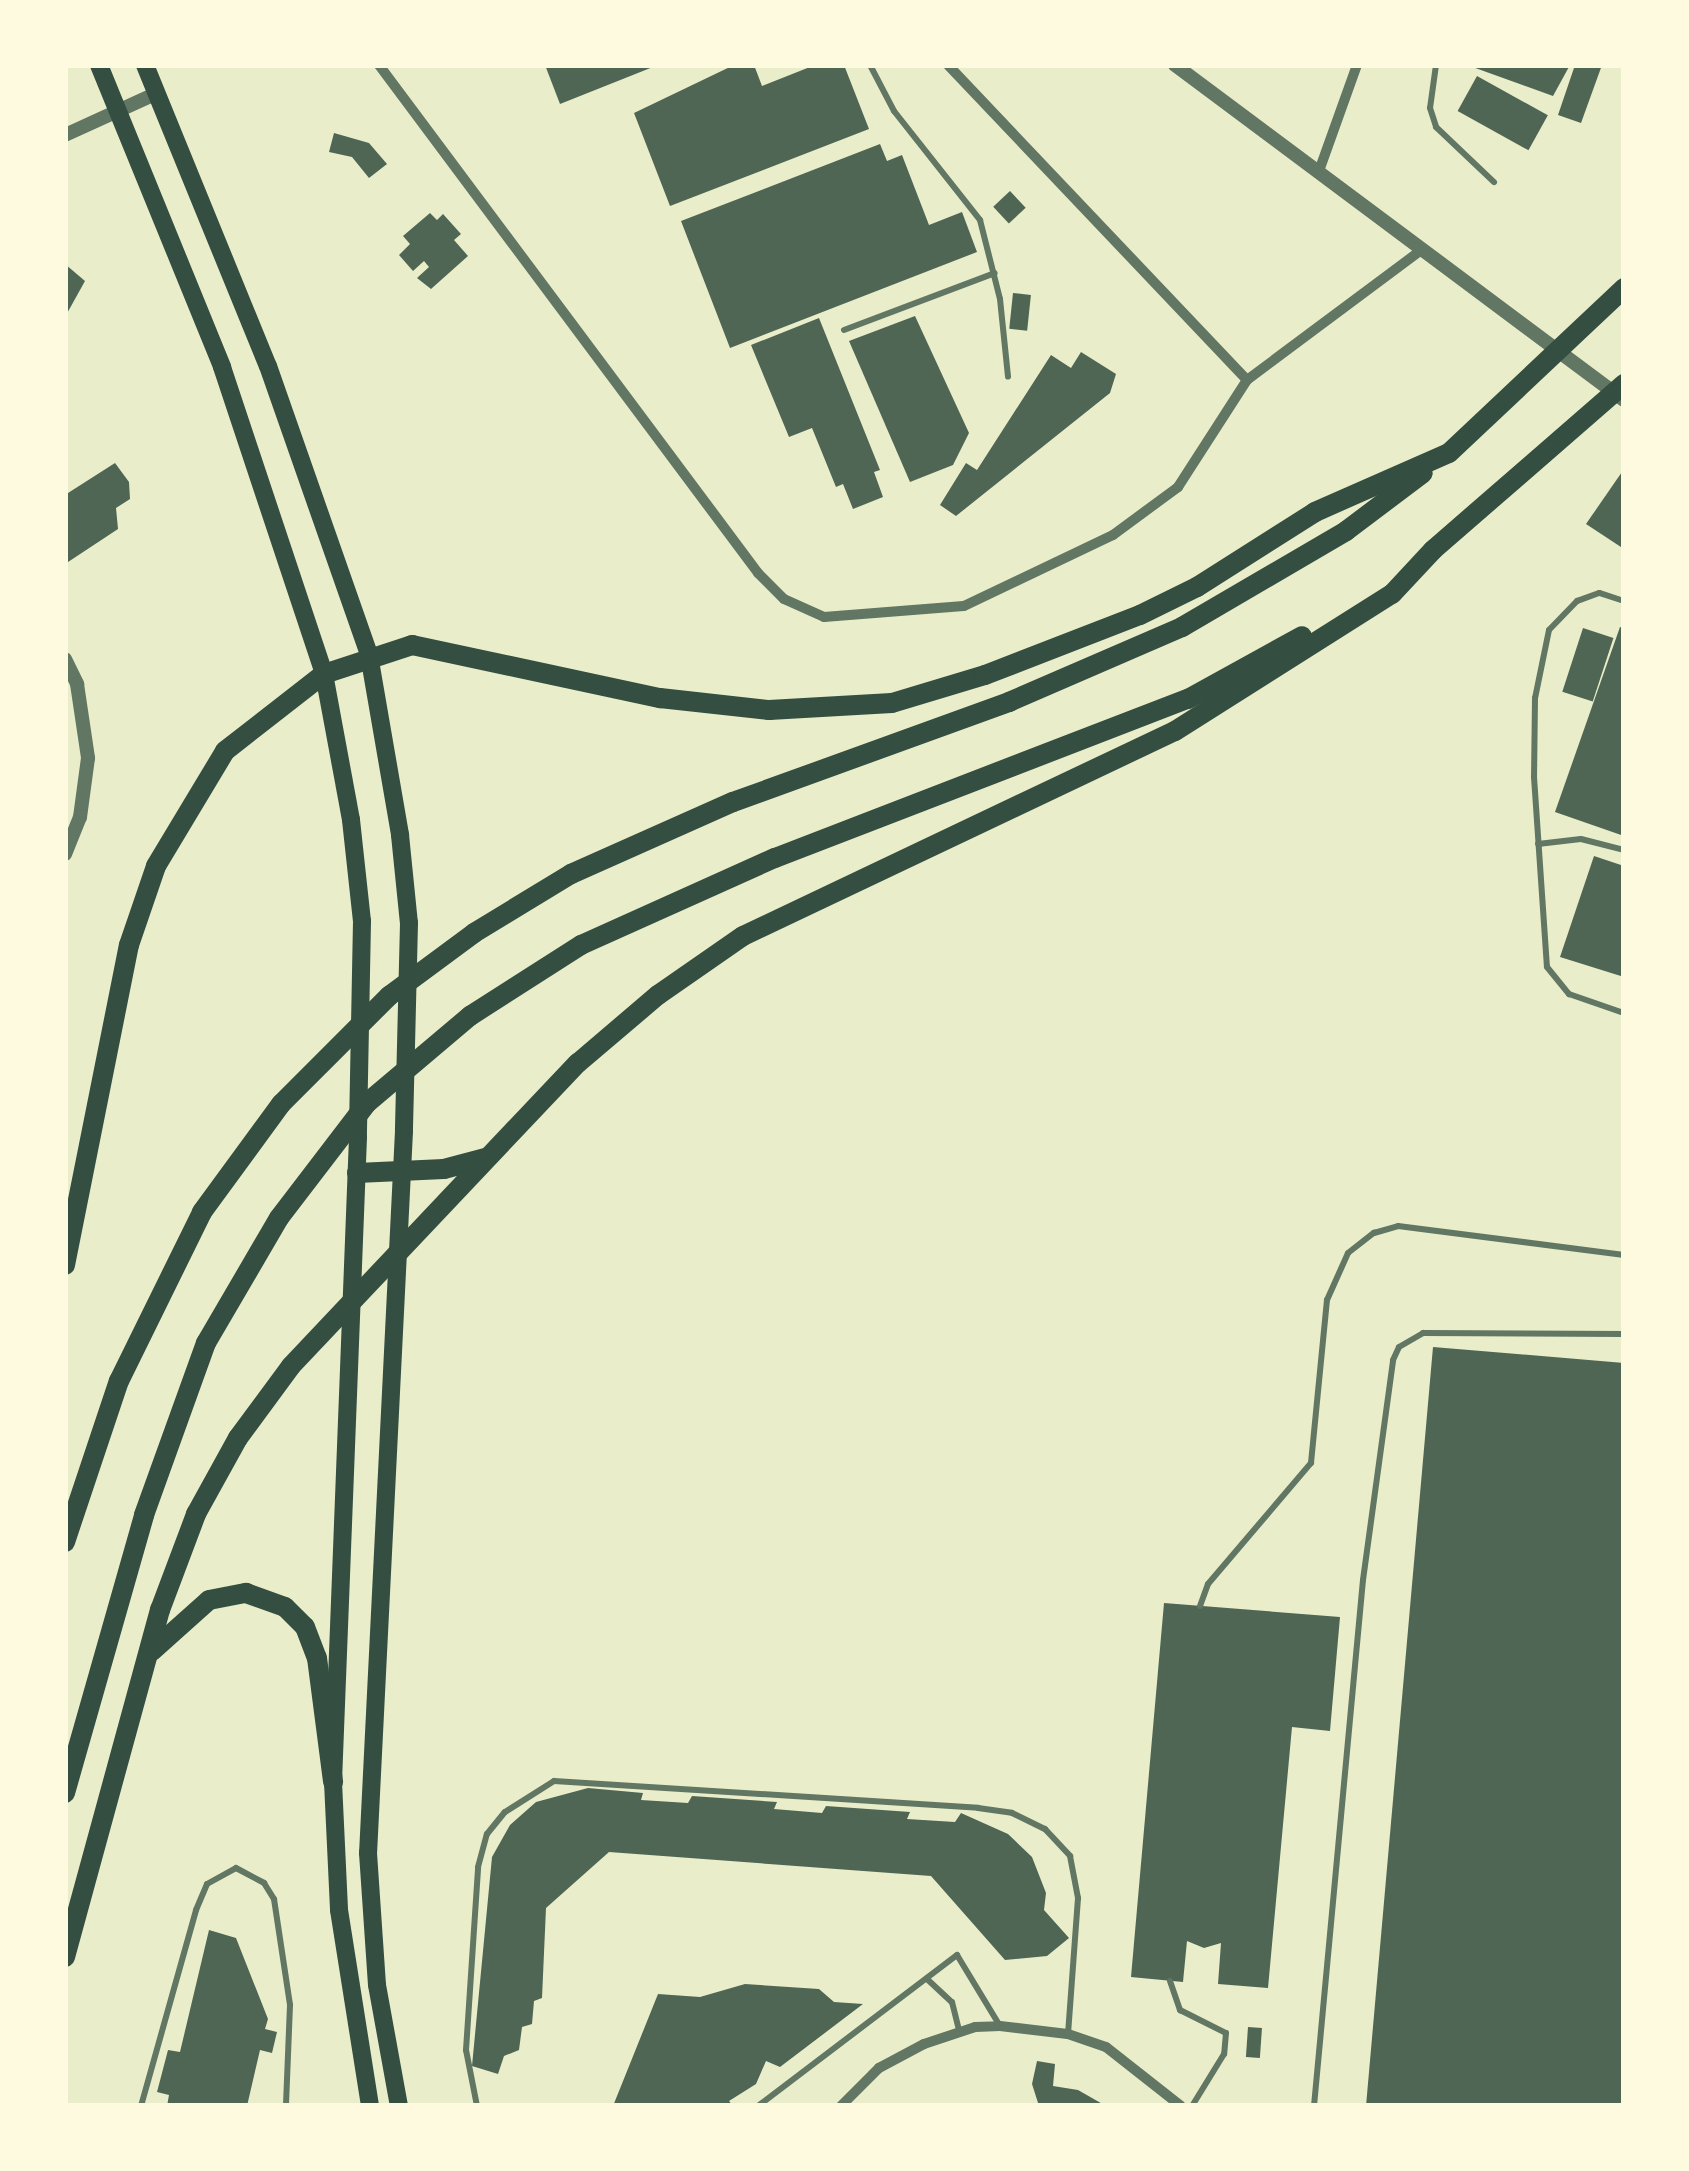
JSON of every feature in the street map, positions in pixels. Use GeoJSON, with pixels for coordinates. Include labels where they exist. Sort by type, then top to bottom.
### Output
{"type":"FeatureCollection","features":[{"type":"Feature","properties":{"kind":"highway"},"geometry":{"type":"LineString","coordinates":[[65,1542],[119,1381],[202,1212],[280,1104],[388,996],[474,933],[571,874],[734,802],[1009,702],[1182,627],[1346,532],[1449,454],[1528,384],[1624,288]]}},
{"type":"Feature","properties":{"kind":"highway"},"geometry":{"type":"LineString","coordinates":[[65,1793],[144,1515],[206,1342],[307,1178],[381,1091],[470,1016],[581,945],[775,858],[1188,699],[1340,614],[1433,550],[1579,429],[1624,384]]}},
{"type":"Feature","properties":{"kind":"highway"},"geometry":{"type":"LineString","coordinates":[[65,1265],[129,945],[156,866],[225,750],[324,674],[369,655],[412,645],[660,698],[769,710],[892,702],[984,676],[1140,614],[1197,587],[1315,512],[1449,454]]}},
{"type":"Feature","properties":{"kind":"highway"},"geometry":{"type":"LineString","coordinates":[[65,1957],[151,1652],[196,1514],[238,1438],[352,1301],[487,1158],[618,1028],[716,954],[819,895],[1175,731],[1392,594],[1433,550]]}},
{"type":"Feature","properties":{"kind":"highway"},"geometry":{"type":"LineString","coordinates":[[357,1173],[402,1172],[487,1158]]}},
{"type":"Feature","properties":{"kind":"highway"},"geometry":{"type":"LineString","coordinates":[[151,1652],[209,1600],[246,1593],[285,1607],[305,1628],[317,1658],[334,1782]]}},
{"type":"Feature","properties":{"kind":"main road"},"geometry":{"type":"LineString","coordinates":[[99,65],[222,367],[324,674],[362,922],[357,1173],[334,1782],[339,1910],[370,2106]]}},
{"type":"Feature","properties":{"kind":"main road"},"geometry":{"type":"LineString","coordinates":[[145,65],[268,366],[369,655],[409,923],[400,1254],[368,1853],[377,1985],[399,2106]]}},
{"type":"Feature","properties":{"kind":"street"},"geometry":{"type":"LineString","coordinates":[[379,65],[758,573],[803,611],[824,617],[926,614],[1037,576],[1112,535],[1178,487],[1248,380],[1419,252]]}},
{"type":"Feature","properties":{"kind":"street"},"geometry":{"type":"LineString","coordinates":[[948,65],[1248,380]]}},
{"type":"Feature","properties":{"kind":"street"},"geometry":{"type":"LineString","coordinates":[[1175,65],[1419,252],[1624,400]]}},
{"type":"Feature","properties":{"kind":"street"},"geometry":{"type":"LineString","coordinates":[[1318,171],[1356,65]]}},
{"type":"Feature","properties":{"kind":"street"},"geometry":{"type":"LineString","coordinates":[[65,134],[157,93]]}},
{"type":"Feature","properties":{"kind":"street"},"geometry":{"type":"LineString","coordinates":[[65,659],[77,684],[88,758],[80,817],[65,854]]}},
{"type":"Feature","properties":{"kind":"street"},"geometry":{"type":"LineString","coordinates":[[841,2106],[879,2068],[959,2031],[1000,2026],[1068,2034],[1106,2047],[1181,2106]]}},
{"type":"Feature","properties":{"kind":"lane"},"geometry":{"type":"LineString","coordinates":[[870,65],[894,111],[971,203],[995,273],[1008,377]]}},
{"type":"Feature","properties":{"kind":"lane"},"geometry":{"type":"LineString","coordinates":[[1436,65],[1430,108],[1436,127],[1494,182]]}},
{"type":"Feature","properties":{"kind":"lane"},"geometry":{"type":"LineString","coordinates":[[844,330],[995,273]]}},
{"type":"Feature","properties":{"kind":"lane"},"geometry":{"type":"LineString","coordinates":[[1624,601],[1599,594],[1576,600],[1545,640],[1535,698],[1538,844],[1547,967],[1569,994],[1624,1013]]}},
{"type":"Feature","properties":{"kind":"lane"},"geometry":{"type":"LineString","coordinates":[[1538,844],[1580,838],[1624,850]]}},
{"type":"Feature","properties":{"kind":"lane"},"geometry":{"type":"LineString","coordinates":[[1200,1606],[1208,1584],[1311,1463],[1333,1276],[1374,1233],[1398,1226],[1624,1254]]}},
{"type":"Feature","properties":{"kind":"lane"},"geometry":{"type":"LineString","coordinates":[[1314,2106],[1363,1580],[1393,1360],[1398,1347],[1423,1333],[1624,1334]]}},
{"type":"Feature","properties":{"kind":"lane"},"geometry":{"type":"LineString","coordinates":[[477,2106],[466,2050],[478,1867],[487,1834],[504,1812],[526,1792],[554,1781],[978,1808],[1012,1812],[1045,1828],[1070,1856],[1078,1898],[1068,2034]]}},
{"type":"Feature","properties":{"kind":"lane"},"geometry":{"type":"LineString","coordinates":[[141,2106],[196,1910],[207,1884],[236,1868],[264,1883],[274,1899],[290,2005],[286,2106]]}},
{"type":"Feature","properties":{"kind":"lane"},"geometry":{"type":"LineString","coordinates":[[758,2106],[957,1955],[1000,2026]]}},
{"type":"Feature","properties":{"kind":"lane"},"geometry":{"type":"LineString","coordinates":[[926,1979],[952,2002],[959,2031]]}},
{"type":"Feature","properties":{"kind":"lane"},"geometry":{"type":"LineString","coordinates":[[1170,1981],[1180,2010],[1226,2033],[1224,2054],[1192,2106]]}},
{"type":"Feature","properties":{"kind":"building"},"geometry":{"type":"Polygon","coordinates":[[[545,65],[658,65],[560,104],[545,65]]]}},
{"type":"Feature","properties":{"kind":"building"},"geometry":{"type":"Polygon","coordinates":[[[734,65],[754,65],[762,86],[815,65],[844,65],[869,129],[670,206],[634,113],[734,65]]]}},
{"type":"Feature","properties":{"kind":"building"},"geometry":{"type":"Polygon","coordinates":[[[1467,65],[1570,65],[1553,96],[1467,65]]]}},
{"type":"Feature","properties":{"kind":"building"},"geometry":{"type":"Polygon","coordinates":[[[1575,65],[1602,65],[1581,123],[1558,115],[1575,65]]]}},
{"type":"Feature","properties":{"kind":"building"},"geometry":{"type":"Polygon","coordinates":[[[1477,76],[1548,115],[1528,150],[1458,111],[1477,76]]]}},
{"type":"Feature","properties":{"kind":"building"},"geometry":{"type":"Polygon","coordinates":[[[334,133],[369,143],[387,164],[369,178],[352,157],[329,152],[334,133]]]}},
{"type":"Feature","properties":{"kind":"building"},"geometry":{"type":"Polygon","coordinates":[[[880,144],[887,161],[902,155],[929,225],[962,212],[977,252],[730,348],[681,221],[880,144]]]}},
{"type":"Feature","properties":{"kind":"building"},"geometry":{"type":"Polygon","coordinates":[[[1010,191],[1026,208],[1009,224],[993,207],[1010,191]]]}},
{"type":"Feature","properties":{"kind":"building"},"geometry":{"type":"Polygon","coordinates":[[[430,213],[437,220],[443,214],[461,234],[454,240],[468,256],[431,289],[417,278],[429,267],[424,261],[413,271],[399,255],[410,244],[403,236],[430,213]]]}},
{"type":"Feature","properties":{"kind":"building"},"geometry":{"type":"Polygon","coordinates":[[[65,264],[85,281],[65,317],[65,264]]]}},
{"type":"Feature","properties":{"kind":"building"},"geometry":{"type":"Polygon","coordinates":[[[1013,293],[1031,295],[1027,331],[1009,329],[1013,293]]]}},
{"type":"Feature","properties":{"kind":"building"},"geometry":{"type":"Polygon","coordinates":[[[915,316],[969,433],[953,465],[910,482],[849,341],[915,316]]]}},
{"type":"Feature","properties":{"kind":"building"},"geometry":{"type":"Polygon","coordinates":[[[819,318],[880,470],[874,472],[883,497],[853,509],[843,484],[836,487],[812,428],[789,437],[751,345],[819,318]]]}},
{"type":"Feature","properties":{"kind":"building"},"geometry":{"type":"Polygon","coordinates":[[[1081,352],[1116,374],[1110,393],[956,516],[940,505],[966,463],[977,470],[1051,355],[1071,368],[1081,352]]]}},
{"type":"Feature","properties":{"kind":"building"},"geometry":{"type":"Polygon","coordinates":[[[115,463],[129,482],[130,499],[116,508],[118,529],[65,564],[65,488],[68,493],[115,463]]]}},
{"type":"Feature","properties":{"kind":"building"},"geometry":{"type":"Polygon","coordinates":[[[1624,469],[1624,549],[1586,524],[1624,469]]]}},
{"type":"Feature","properties":{"kind":"building"},"geometry":{"type":"Polygon","coordinates":[[[1620,627],[1624,628],[1624,836],[1555,812],[1620,627]]]}},
{"type":"Feature","properties":{"kind":"building"},"geometry":{"type":"Polygon","coordinates":[[[1583,628],[1613,638],[1593,702],[1562,692],[1583,628]]]}},
{"type":"Feature","properties":{"kind":"building"},"geometry":{"type":"Polygon","coordinates":[[[1594,856],[1624,866],[1624,977],[1560,957],[1594,856]]]}},
{"type":"Feature","properties":{"kind":"building"},"geometry":{"type":"Polygon","coordinates":[[[1433,1347],[1624,1363],[1624,2106],[1366,2106],[1433,1347]]]}},
{"type":"Feature","properties":{"kind":"building"},"geometry":{"type":"Polygon","coordinates":[[[1164,1603],[1340,1617],[1330,1731],[1292,1727],[1268,1988],[1218,1984],[1221,1943],[1204,1948],[1187,1941],[1183,1982],[1131,1977],[1164,1603]]]}},
{"type":"Feature","properties":{"kind":"building"},"geometry":{"type":"Polygon","coordinates":[[[588,1788],[643,1793],[641,1800],[688,1803],[692,1796],[777,1802],[774,1809],[822,1813],[826,1806],[910,1812],[907,1819],[955,1822],[961,1813],[1008,1834],[1032,1857],[1046,1893],[1044,1910],[1069,1938],[1047,1956],[1005,1960],[931,1876],[609,1852],[546,1908],[542,1998],[534,2001],[532,2024],[522,2027],[519,2050],[504,2056],[498,2074],[472,2066],[492,1857],[510,1825],[536,1802],[588,1788]]]}},
{"type":"Feature","properties":{"kind":"building"},"geometry":{"type":"Polygon","coordinates":[[[209,1930],[236,1938],[268,2019],[265,2029],[277,2032],[272,2053],[260,2050],[247,2106],[167,2106],[169,2095],[157,2092],[168,2050],[180,2052],[209,1930]]]}},
{"type":"Feature","properties":{"kind":"building"},"geometry":{"type":"Polygon","coordinates":[[[745,1984],[819,1989],[834,2002],[863,2004],[780,2067],[766,2061],[756,2084],[729,2101],[733,2106],[613,2106],[658,1994],[700,1997],[745,1984]]]}},
{"type":"Feature","properties":{"kind":"building"},"geometry":{"type":"Polygon","coordinates":[[[1248,2027],[1262,2028],[1260,2058],[1246,2057],[1248,2027]]]}},
{"type":"Feature","properties":{"kind":"building"},"geometry":{"type":"Polygon","coordinates":[[[1037,2061],[1055,2064],[1053,2086],[1078,2090],[1106,2106],[1039,2106],[1032,2084],[1037,2061]]]}}]}
